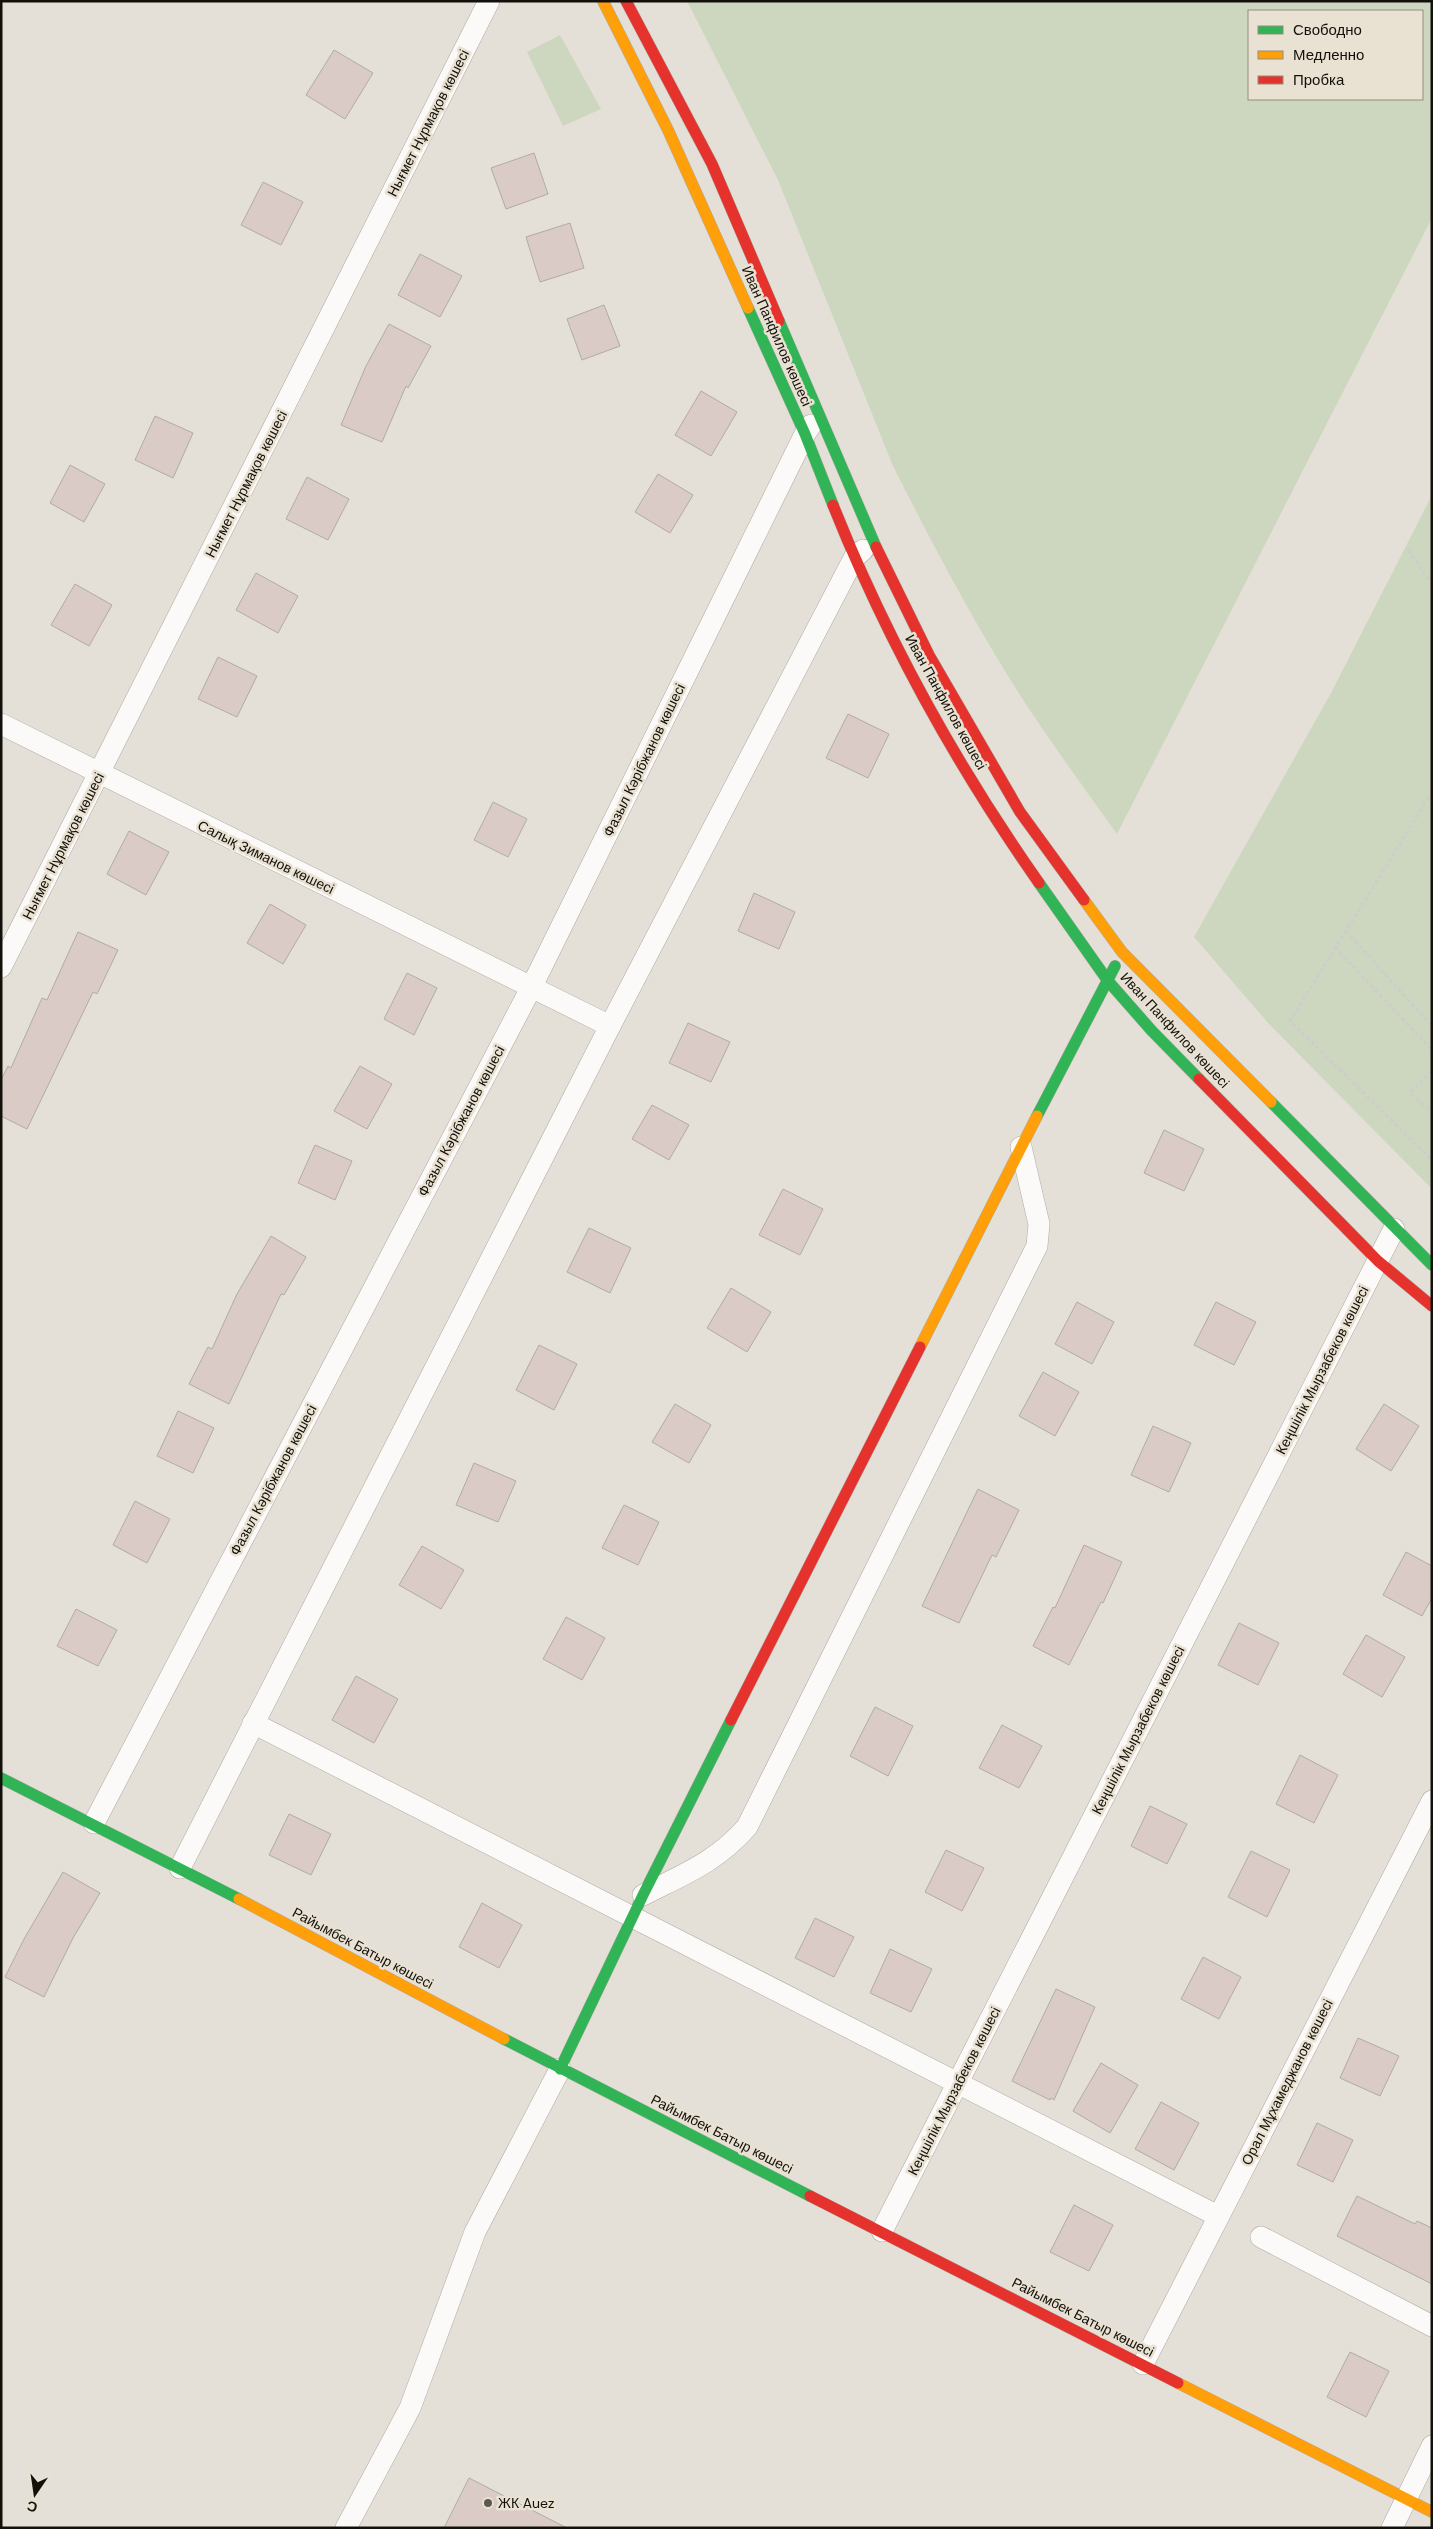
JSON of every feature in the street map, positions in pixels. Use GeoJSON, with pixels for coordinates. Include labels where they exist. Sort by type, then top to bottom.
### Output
{"type":"FeatureCollection","features":[{"type":"Feature","properties":{"kind":"street","name":"Нығмет Нұрмақов көшесі"},"geometry":{"type":"LineString","coordinates":[[1,967],[489,1]]}},
{"type":"Feature","properties":{"kind":"street","name":"Иван Панфилов көшесі"},"geometry":{"type":"LineString","coordinates":[[603,1],[668,130],[805,434],[854,558],[910,672],[997,823],[1108,981],[1152,1031],[1378,1261],[1432,1306]]}},
{"type":"Feature","properties":{"kind":"street","name":"Иван Панфилов көшесі"},"geometry":{"type":"LineString","coordinates":[[626,1],[712,164],[873,541],[928,655],[1020,812],[1122,952],[1394,1230],[1432,1265]]}},
{"type":"Feature","properties":{"kind":"street","name":"Фазыл Кәрібжанов көшесі"},"geometry":{"type":"LineString","coordinates":[[94,1823],[531,988],[805,434],[820,416]]}},
{"type":"Feature","properties":{"kind":"street"},"geometry":{"type":"LineString","coordinates":[[180,1868],[610,1026],[854,558],[873,541]]}},
{"type":"Feature","properties":{"kind":"street","name":"Салық Зиманов көшесі"},"geometry":{"type":"LineString","coordinates":[[1,724],[99,775],[610,1026]]}},
{"type":"Feature","properties":{"kind":"street"},"geometry":{"type":"LineString","coordinates":[[346,2528],[410,2408],[475,2232],[560,2069],[633,1915],[1020,1147],[1122,952]]}},
{"type":"Feature","properties":{"kind":"street"},"geometry":{"type":"LineString","coordinates":[[643,1895],[708,1863],[730,1846],[751,1818],[1037,1246],[1039,1224],[1020,1147]]}},
{"type":"Feature","properties":{"kind":"street","name":"Кеңшілік Мырзабеков көшесі"},"geometry":{"type":"LineString","coordinates":[[882,2231],[1394,1230]]}},
{"type":"Feature","properties":{"kind":"street"},"geometry":{"type":"LineString","coordinates":[[253,1723],[633,1915],[957,2085],[1218,2216]]}},
{"type":"Feature","properties":{"kind":"street","name":"Райымбек Батыр көшесі"},"geometry":{"type":"LineString","coordinates":[[1,1778],[94,1823],[560,2069],[1432,2512]]}},
{"type":"Feature","properties":{"kind":"street","name":"Орал Мұхамеджанов көшесі"},"geometry":{"type":"LineString","coordinates":[[1143,2364],[1432,1801]]}},
{"type":"Feature","properties":{"kind":"street"},"geometry":{"type":"LineString","coordinates":[[1260,2237],[1432,2326]]}},
{"type":"Feature","properties":{"kind":"street"},"geometry":{"type":"LineString","coordinates":[[1392,2528],[1432,2446]]}},
{"type":"Feature","properties":{"kind":"path"},"geometry":{"type":"LineString","coordinates":[[1408,550],[1432,584]]}},
{"type":"Feature","properties":{"kind":"path"},"geometry":{"type":"LineString","coordinates":[[1432,792],[1290,1021],[1432,1160]]}},
{"type":"Feature","properties":{"kind":"path"},"geometry":{"type":"LineString","coordinates":[[1346,931],[1432,1026]]}},
{"type":"Feature","properties":{"kind":"path"},"geometry":{"type":"LineString","coordinates":[[1335,947],[1432,1050]]}},
{"type":"Feature","properties":{"kind":"path"},"geometry":{"type":"LineString","coordinates":[[1432,1071],[1410,1093],[1432,1113]]}},
{"type":"Feature","properties":{"kind":"green space"},"geometry":{"type":"Polygon","coordinates":[[[687,1],[1432,1],[1432,218],[1117,834],[1010,680],[958,589],[893,466],[778,180],[687,1]]]}},
{"type":"Feature","properties":{"kind":"green space"},"geometry":{"type":"Polygon","coordinates":[[[560,35],[601,109],[563,126],[527,52],[560,35]]]}},
{"type":"Feature","properties":{"kind":"green space"},"geometry":{"type":"Polygon","coordinates":[[[1432,495],[1432,1189],[1269,1024],[1194,937],[1331,693],[1432,495]]]}},
{"type":"Feature","properties":{"kind":"building"},"geometry":{"type":"Polygon","coordinates":[[[334,50],[373,73],[345,119],[306,95],[334,50]]]}},
{"type":"Feature","properties":{"kind":"building"},"geometry":{"type":"Polygon","coordinates":[[[534,153],[548,194],[506,209],[491,168],[534,153]]]}},
{"type":"Feature","properties":{"kind":"building"},"geometry":{"type":"Polygon","coordinates":[[[263,182],[303,202],[281,245],[241,225],[263,182]]]}},
{"type":"Feature","properties":{"kind":"building"},"geometry":{"type":"Polygon","coordinates":[[[570,223],[584,268],[540,282],[526,237],[570,223]]]}},
{"type":"Feature","properties":{"kind":"building"},"geometry":{"type":"Polygon","coordinates":[[[420,254],[462,276],[440,317],[398,295],[420,254]]]}},
{"type":"Feature","properties":{"kind":"building"},"geometry":{"type":"Polygon","coordinates":[[[604,305],[620,346],[582,360],[567,319],[604,305]]]}},
{"type":"Feature","properties":{"kind":"building"},"geometry":{"type":"Polygon","coordinates":[[[389,324],[431,346],[408,388],[406,386],[382,442],[341,425],[366,366],[389,324]]]}},
{"type":"Feature","properties":{"kind":"building"},"geometry":{"type":"Polygon","coordinates":[[[701,391],[737,412],[711,456],[675,435],[701,391]]]}},
{"type":"Feature","properties":{"kind":"building"},"geometry":{"type":"Polygon","coordinates":[[[155,416],[193,433],[173,478],[135,460],[155,416]]]}},
{"type":"Feature","properties":{"kind":"building"},"geometry":{"type":"Polygon","coordinates":[[[70,465],[105,484],[84,522],[50,503],[70,465]]]}},
{"type":"Feature","properties":{"kind":"building"},"geometry":{"type":"Polygon","coordinates":[[[658,474],[693,495],[670,533],[635,512],[658,474]]]}},
{"type":"Feature","properties":{"kind":"building"},"geometry":{"type":"Polygon","coordinates":[[[307,477],[349,499],[328,540],[286,519],[307,477]]]}},
{"type":"Feature","properties":{"kind":"building"},"geometry":{"type":"Polygon","coordinates":[[[256,573],[298,596],[278,633],[236,610],[256,573]]]}},
{"type":"Feature","properties":{"kind":"building"},"geometry":{"type":"Polygon","coordinates":[[[75,584],[112,605],[89,646],[51,625],[75,584]]]}},
{"type":"Feature","properties":{"kind":"building"},"geometry":{"type":"Polygon","coordinates":[[[218,657],[257,676],[237,717],[198,699],[218,657]]]}},
{"type":"Feature","properties":{"kind":"building"},"geometry":{"type":"Polygon","coordinates":[[[848,714],[889,734],[868,778],[826,758],[848,714]]]}},
{"type":"Feature","properties":{"kind":"building"},"geometry":{"type":"Polygon","coordinates":[[[493,802],[527,819],[508,857],[474,840],[493,802]]]}},
{"type":"Feature","properties":{"kind":"building"},"geometry":{"type":"Polygon","coordinates":[[[129,831],[169,852],[146,895],[107,874],[129,831]]]}},
{"type":"Feature","properties":{"kind":"building"},"geometry":{"type":"Polygon","coordinates":[[[754,893],[795,912],[779,949],[738,931],[754,893]]]}},
{"type":"Feature","properties":{"kind":"building"},"geometry":{"type":"Polygon","coordinates":[[[270,904],[306,925],[283,964],[247,943],[270,904]]]}},
{"type":"Feature","properties":{"kind":"building"},"geometry":{"type":"Polygon","coordinates":[[[78,932],[118,950],[97,994],[93,992],[27,1129],[1,1116],[1,1080],[8,1066],[11,1068],[42,998],[47,1000],[78,932]]]}},
{"type":"Feature","properties":{"kind":"building"},"geometry":{"type":"Polygon","coordinates":[[[407,973],[437,988],[414,1035],[384,1019],[407,973]]]}},
{"type":"Feature","properties":{"kind":"building"},"geometry":{"type":"Polygon","coordinates":[[[688,1023],[730,1042],[711,1082],[669,1063],[688,1023]]]}},
{"type":"Feature","properties":{"kind":"building"},"geometry":{"type":"Polygon","coordinates":[[[360,1066],[392,1084],[367,1129],[334,1111],[360,1066]]]}},
{"type":"Feature","properties":{"kind":"building"},"geometry":{"type":"Polygon","coordinates":[[[652,1105],[689,1125],[669,1160],[632,1139],[652,1105]]]}},
{"type":"Feature","properties":{"kind":"building"},"geometry":{"type":"Polygon","coordinates":[[[1164,1130],[1204,1149],[1184,1191],[1144,1173],[1164,1130]]]}},
{"type":"Feature","properties":{"kind":"building"},"geometry":{"type":"Polygon","coordinates":[[[315,1145],[352,1161],[335,1200],[298,1183],[315,1145]]]}},
{"type":"Feature","properties":{"kind":"building"},"geometry":{"type":"Polygon","coordinates":[[[783,1189],[823,1209],[800,1255],[759,1235],[783,1189]]]}},
{"type":"Feature","properties":{"kind":"building"},"geometry":{"type":"Polygon","coordinates":[[[589,1228],[631,1248],[610,1293],[567,1272],[589,1228]]]}},
{"type":"Feature","properties":{"kind":"building"},"geometry":{"type":"Polygon","coordinates":[[[271,1236],[306,1257],[284,1295],[281,1294],[229,1404],[189,1384],[208,1347],[212,1349],[237,1294],[271,1236]]]}},
{"type":"Feature","properties":{"kind":"building"},"geometry":{"type":"Polygon","coordinates":[[[731,1288],[771,1312],[747,1352],[707,1328],[731,1288]]]}},
{"type":"Feature","properties":{"kind":"building"},"geometry":{"type":"Polygon","coordinates":[[[1077,1302],[1114,1322],[1092,1364],[1055,1344],[1077,1302]]]}},
{"type":"Feature","properties":{"kind":"building"},"geometry":{"type":"Polygon","coordinates":[[[1216,1302],[1256,1322],[1234,1365],[1194,1345],[1216,1302]]]}},
{"type":"Feature","properties":{"kind":"building"},"geometry":{"type":"Polygon","coordinates":[[[539,1345],[577,1364],[554,1410],[516,1390],[539,1345]]]}},
{"type":"Feature","properties":{"kind":"building"},"geometry":{"type":"Polygon","coordinates":[[[1043,1372],[1079,1392],[1055,1436],[1019,1416],[1043,1372]]]}},
{"type":"Feature","properties":{"kind":"building"},"geometry":{"type":"Polygon","coordinates":[[[675,1404],[711,1425],[689,1463],[652,1442],[675,1404]]]}},
{"type":"Feature","properties":{"kind":"building"},"geometry":{"type":"Polygon","coordinates":[[[1384,1404],[1419,1426],[1391,1471],[1356,1449],[1384,1404]]]}},
{"type":"Feature","properties":{"kind":"building"},"geometry":{"type":"Polygon","coordinates":[[[178,1411],[214,1428],[193,1473],[157,1456],[178,1411]]]}},
{"type":"Feature","properties":{"kind":"building"},"geometry":{"type":"Polygon","coordinates":[[[1153,1426],[1191,1443],[1169,1492],[1131,1475],[1153,1426]]]}},
{"type":"Feature","properties":{"kind":"building"},"geometry":{"type":"Polygon","coordinates":[[[474,1463],[516,1481],[498,1522],[456,1505],[474,1463]]]}},
{"type":"Feature","properties":{"kind":"building"},"geometry":{"type":"Polygon","coordinates":[[[978,1489],[1019,1510],[996,1557],[992,1555],[959,1623],[922,1606],[978,1489]]]}},
{"type":"Feature","properties":{"kind":"building"},"geometry":{"type":"Polygon","coordinates":[[[135,1501],[170,1519],[147,1563],[113,1545],[135,1501]]]}},
{"type":"Feature","properties":{"kind":"building"},"geometry":{"type":"Polygon","coordinates":[[[624,1505],[659,1522],[638,1565],[602,1548],[624,1505]]]}},
{"type":"Feature","properties":{"kind":"building"},"geometry":{"type":"Polygon","coordinates":[[[1084,1545],[1122,1562],[1103,1603],[1101,1602],[1069,1665],[1033,1646],[1053,1607],[1055,1608],[1084,1545]]]}},
{"type":"Feature","properties":{"kind":"building"},"geometry":{"type":"Polygon","coordinates":[[[422,1546],[464,1570],[441,1609],[399,1585],[422,1546]]]}},
{"type":"Feature","properties":{"kind":"building"},"geometry":{"type":"Polygon","coordinates":[[[1406,1552],[1432,1566],[1432,1598],[1422,1616],[1383,1595],[1406,1552]]]}},
{"type":"Feature","properties":{"kind":"building"},"geometry":{"type":"Polygon","coordinates":[[[76,1609],[117,1630],[98,1666],[57,1646],[76,1609]]]}},
{"type":"Feature","properties":{"kind":"building"},"geometry":{"type":"Polygon","coordinates":[[[566,1617],[605,1638],[582,1680],[543,1659],[566,1617]]]}},
{"type":"Feature","properties":{"kind":"building"},"geometry":{"type":"Polygon","coordinates":[[[1239,1623],[1279,1643],[1258,1685],[1218,1665],[1239,1623]]]}},
{"type":"Feature","properties":{"kind":"building"},"geometry":{"type":"Polygon","coordinates":[[[1366,1635],[1405,1657],[1382,1697],[1343,1674],[1366,1635]]]}},
{"type":"Feature","properties":{"kind":"building"},"geometry":{"type":"Polygon","coordinates":[[[356,1676],[398,1699],[374,1743],[332,1720],[356,1676]]]}},
{"type":"Feature","properties":{"kind":"building"},"geometry":{"type":"Polygon","coordinates":[[[875,1707],[913,1726],[888,1776],[850,1756],[875,1707]]]}},
{"type":"Feature","properties":{"kind":"building"},"geometry":{"type":"Polygon","coordinates":[[[1002,1725],[1042,1746],[1019,1788],[979,1768],[1002,1725]]]}},
{"type":"Feature","properties":{"kind":"building"},"geometry":{"type":"Polygon","coordinates":[[[1300,1755],[1338,1775],[1314,1823],[1276,1804],[1300,1755]]]}},
{"type":"Feature","properties":{"kind":"building"},"geometry":{"type":"Polygon","coordinates":[[[1150,1806],[1187,1824],[1167,1864],[1131,1846],[1150,1806]]]}},
{"type":"Feature","properties":{"kind":"building"},"geometry":{"type":"Polygon","coordinates":[[[289,1814],[331,1834],[311,1875],[269,1855],[289,1814]]]}},
{"type":"Feature","properties":{"kind":"building"},"geometry":{"type":"Polygon","coordinates":[[[946,1850],[984,1868],[962,1911],[925,1892],[946,1850]]]}},
{"type":"Feature","properties":{"kind":"building"},"geometry":{"type":"Polygon","coordinates":[[[1251,1851],[1290,1870],[1267,1917],[1228,1897],[1251,1851]]]}},
{"type":"Feature","properties":{"kind":"building"},"geometry":{"type":"Polygon","coordinates":[[[63,1872],[100,1893],[73,1938],[44,1997],[5,1977],[24,1939],[63,1872]]]}},
{"type":"Feature","properties":{"kind":"building"},"geometry":{"type":"Polygon","coordinates":[[[482,1903],[522,1925],[499,1968],[459,1947],[482,1903]]]}},
{"type":"Feature","properties":{"kind":"building"},"geometry":{"type":"Polygon","coordinates":[[[815,1918],[854,1937],[834,1977],[795,1958],[815,1918]]]}},
{"type":"Feature","properties":{"kind":"building"},"geometry":{"type":"Polygon","coordinates":[[[890,1949],[932,1969],[911,2012],[870,1993],[890,1949]]]}},
{"type":"Feature","properties":{"kind":"building"},"geometry":{"type":"Polygon","coordinates":[[[1203,1957],[1241,1977],[1219,2019],[1181,1999],[1203,1957]]]}},
{"type":"Feature","properties":{"kind":"building"},"geometry":{"type":"Polygon","coordinates":[[[1056,1989],[1095,2007],[1054,2100],[1051,2098],[1050,2100],[1012,2081],[1056,1989]]]}},
{"type":"Feature","properties":{"kind":"building"},"geometry":{"type":"Polygon","coordinates":[[[1358,2038],[1399,2056],[1380,2096],[1340,2078],[1358,2038]]]}},
{"type":"Feature","properties":{"kind":"building"},"geometry":{"type":"Polygon","coordinates":[[[1101,2063],[1138,2085],[1110,2133],[1073,2111],[1101,2063]]]}},
{"type":"Feature","properties":{"kind":"building"},"geometry":{"type":"Polygon","coordinates":[[[1161,2102],[1199,2123],[1174,2170],[1135,2149],[1161,2102]]]}},
{"type":"Feature","properties":{"kind":"building"},"geometry":{"type":"Polygon","coordinates":[[[1317,2123],[1353,2140],[1333,2182],[1297,2165],[1317,2123]]]}},
{"type":"Feature","properties":{"kind":"building"},"geometry":{"type":"Polygon","coordinates":[[[1357,2196],[1415,2224],[1417,2221],[1432,2228],[1432,2284],[1337,2236],[1357,2196]]]}},
{"type":"Feature","properties":{"kind":"building"},"geometry":{"type":"Polygon","coordinates":[[[1074,2205],[1113,2225],[1089,2271],[1050,2252],[1074,2205]]]}},
{"type":"Feature","properties":{"kind":"building"},"geometry":{"type":"Polygon","coordinates":[[[1350,2352],[1389,2371],[1366,2417],[1327,2397],[1350,2352]]]}},
{"type":"Feature","properties":{"kind":"building","name":"ЖК Auez"},"geometry":{"type":"Polygon","coordinates":[[[469,2478],[567,2528],[444,2528],[469,2478]]]}},
{"type":"Feature","properties":{"kind":"traffic: fast"},"geometry":{"type":"LineString","coordinates":[[748,308],[805,434],[833,505]]}},
{"type":"Feature","properties":{"kind":"traffic: fast"},"geometry":{"type":"LineString","coordinates":[[779,321],[876,547]]}},
{"type":"Feature","properties":{"kind":"traffic: fast"},"geometry":{"type":"LineString","coordinates":[[1039,883],[1108,981],[1152,1031],[1199,1079]]}},
{"type":"Feature","properties":{"kind":"traffic: fast"},"geometry":{"type":"LineString","coordinates":[[1037,1116],[1115,966]]}},
{"type":"Feature","properties":{"kind":"traffic: fast"},"geometry":{"type":"LineString","coordinates":[[1271,1102],[1432,1265]]}},
{"type":"Feature","properties":{"kind":"traffic: fast"},"geometry":{"type":"LineString","coordinates":[[560,2069],[643,1895],[731,1720]]}},
{"type":"Feature","properties":{"kind":"traffic: fast"},"geometry":{"type":"LineString","coordinates":[[1,1778],[239,1899]]}},
{"type":"Feature","properties":{"kind":"traffic: fast"},"geometry":{"type":"LineString","coordinates":[[504,2039],[810,2196]]}},
{"type":"Feature","properties":{"kind":"traffic: slow"},"geometry":{"type":"LineString","coordinates":[[603,1],[668,130],[748,308]]}},
{"type":"Feature","properties":{"kind":"traffic: slow"},"geometry":{"type":"LineString","coordinates":[[1084,900],[1122,952],[1271,1102]]}},
{"type":"Feature","properties":{"kind":"traffic: slow"},"geometry":{"type":"LineString","coordinates":[[920,1347],[1037,1116]]}},
{"type":"Feature","properties":{"kind":"traffic: slow"},"geometry":{"type":"LineString","coordinates":[[239,1899],[504,2039]]}},
{"type":"Feature","properties":{"kind":"traffic: slow"},"geometry":{"type":"LineString","coordinates":[[1178,2383],[1432,2512]]}},
{"type":"Feature","properties":{"kind":"traffic: jam"},"geometry":{"type":"LineString","coordinates":[[626,1],[712,164],[779,321]]}},
{"type":"Feature","properties":{"kind":"traffic: jam"},"geometry":{"type":"LineString","coordinates":[[833,505],[876,604],[925,700],[980,793],[1039,883]]}},
{"type":"Feature","properties":{"kind":"traffic: jam"},"geometry":{"type":"LineString","coordinates":[[876,547],[929,655],[1020,812],[1084,900]]}},
{"type":"Feature","properties":{"kind":"traffic: jam"},"geometry":{"type":"LineString","coordinates":[[1199,1079],[1378,1261],[1432,1306]]}},
{"type":"Feature","properties":{"kind":"traffic: jam"},"geometry":{"type":"LineString","coordinates":[[731,1720],[920,1347]]}},
{"type":"Feature","properties":{"kind":"traffic: jam"},"geometry":{"type":"LineString","coordinates":[[810,2196],[1178,2383]]}},
{"type":"Feature","properties":{"kind":"place","name":"ЖК Auez"},"geometry":{"type":"Point","coordinates":[488,2503]}}]}
